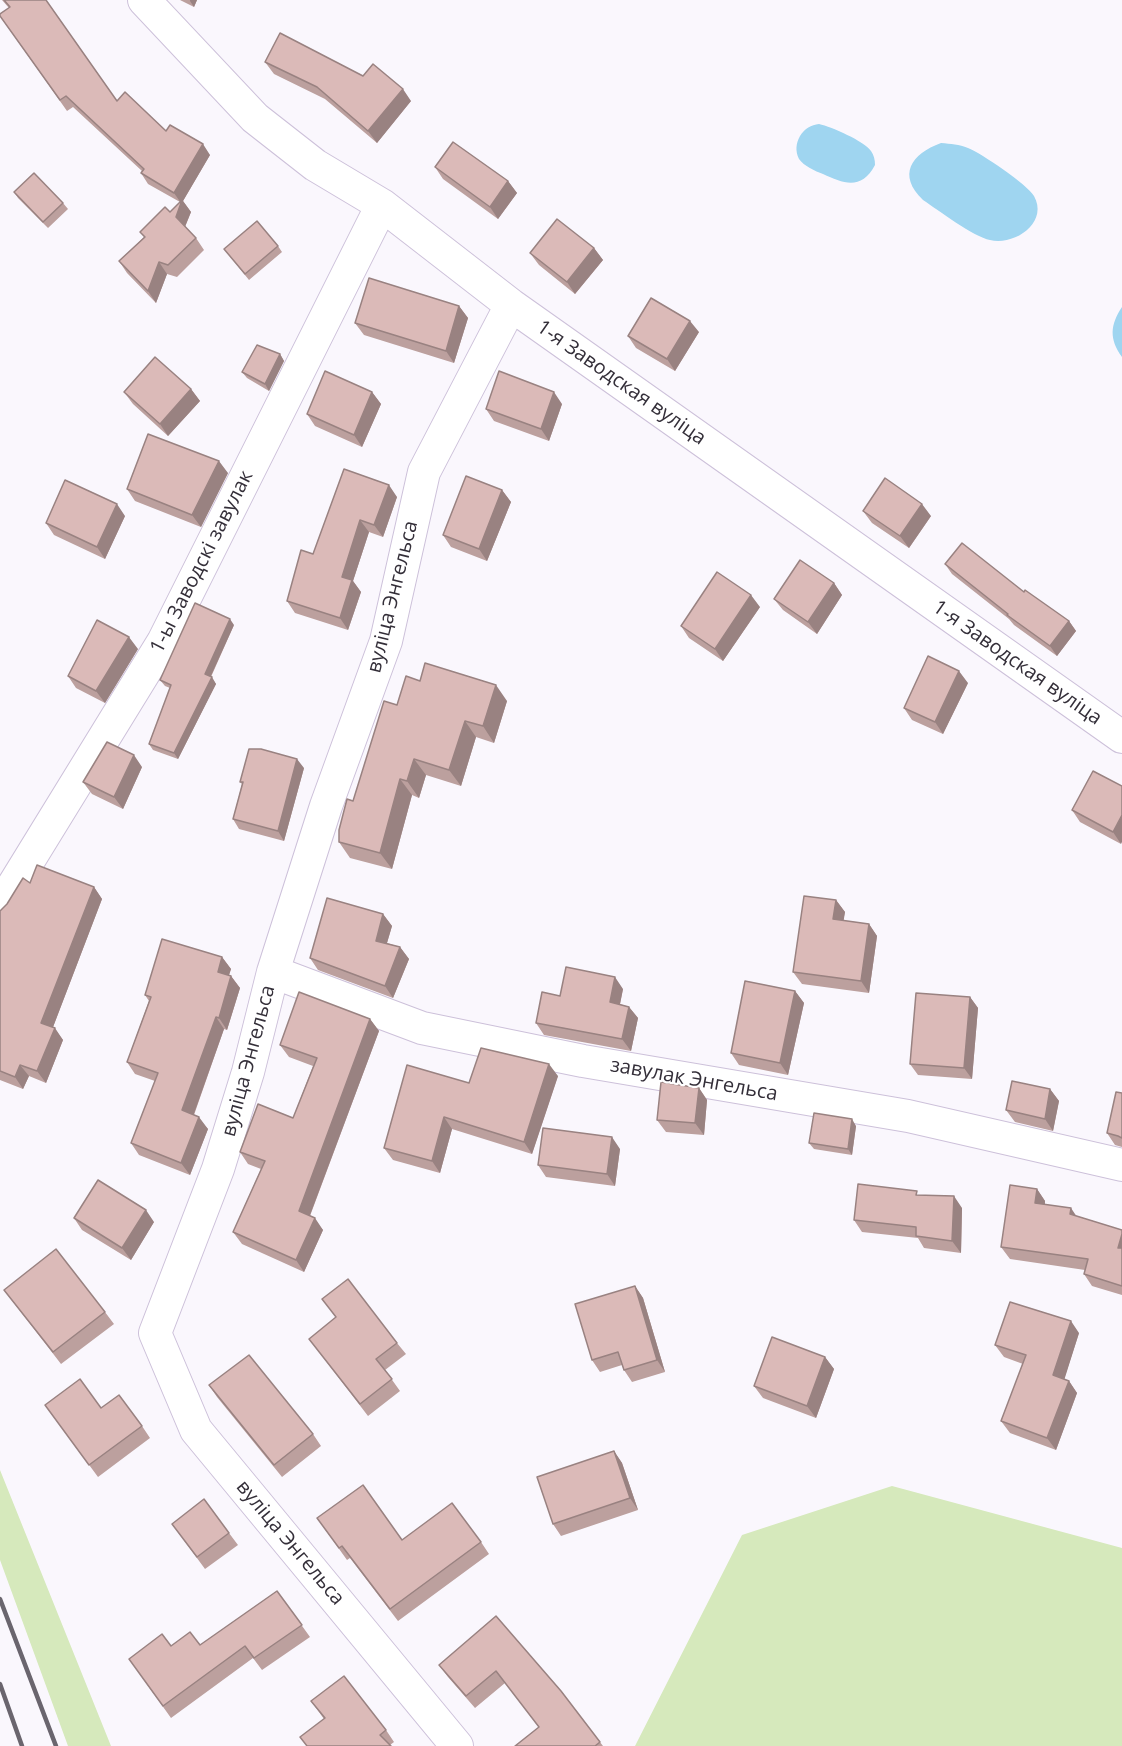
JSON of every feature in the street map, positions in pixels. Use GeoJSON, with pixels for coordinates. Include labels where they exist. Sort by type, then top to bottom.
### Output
{"type":"FeatureCollection","features":[{"type":"Feature","properties":{"kind":"street","name":"1-я Заводская вуліца"},"geometry":{"type":"LineString","coordinates":[[144,0],[255,118],[315,165],[382,205],[511,305],[1122,737]]}},
{"type":"Feature","properties":{"kind":"street","name":"1-ы Заводскі завулак"},"geometry":{"type":"LineString","coordinates":[[0,907],[163,642],[382,205]]}},
{"type":"Feature","properties":{"kind":"street","name":"вуліца Энгельса"},"geometry":{"type":"LineString","coordinates":[[457,1746],[196,1430],[155,1333],[218,1169],[248,1072],[273,972],[326,806],[386,641],[424,472],[511,305]]}},
{"type":"Feature","properties":{"kind":"street","name":"завулак Энгельса"},"geometry":{"type":"LineString","coordinates":[[273,972],[422,1028],[583,1061],[908,1116],[1122,1165]]}},
{"type":"Feature","properties":{"kind":"green space"},"geometry":{"type":"Polygon","coordinates":[[[0,1470],[111,1746],[68,1746],[0,1560],[0,1470]]]}},
{"type":"Feature","properties":{"kind":"green space"},"geometry":{"type":"Polygon","coordinates":[[[892,1486],[1122,1548],[1122,1746],[635,1746],[742,1535],[892,1486]]]}},
{"type":"Feature","properties":{"kind":"water"},"geometry":{"type":"Polygon","coordinates":[[[819,124],[847,135],[867,147],[871,151],[875,165],[870,173],[852,183],[838,180],[804,164],[797,153],[798,141],[808,127],[819,124]]]}},
{"type":"Feature","properties":{"kind":"water"},"geometry":{"type":"Polygon","coordinates":[[[941,143],[974,151],[1004,170],[1030,191],[1037,206],[1037,215],[1027,230],[1018,236],[999,241],[983,238],[923,200],[911,182],[909,174],[911,166],[922,153],[941,143]]]}},
{"type":"Feature","properties":{"kind":"water"},"geometry":{"type":"Polygon","coordinates":[[[1122,307],[1122,357],[1113,338],[1113,326],[1122,307]]]}},
{"type":"Feature","properties":{"kind":"building"},"geometry":{"type":"Polygon","coordinates":[[[4,0],[46,0],[117,101],[125,92],[166,131],[170,125],[203,144],[174,193],[141,173],[144,169],[66,96],[60,100],[0,16],[10,7],[4,0]]]}},
{"type":"Feature","properties":{"kind":"building"},"geometry":{"type":"Polygon","coordinates":[[[280,33],[363,76],[373,64],[403,89],[368,131],[317,87],[265,62],[280,33]]]}},
{"type":"Feature","properties":{"kind":"building"},"geometry":{"type":"Polygon","coordinates":[[[453,142],[508,181],[490,207],[435,167],[453,142]]]}},
{"type":"Feature","properties":{"kind":"building"},"geometry":{"type":"Polygon","coordinates":[[[34,173],[63,203],[43,222],[14,192],[34,173]]]}},
{"type":"Feature","properties":{"kind":"building"},"geometry":{"type":"Polygon","coordinates":[[[182,200],[176,217],[196,238],[168,265],[159,262],[148,291],[119,261],[145,237],[140,232],[165,207],[170,212],[182,200]]]}},
{"type":"Feature","properties":{"kind":"building"},"geometry":{"type":"Polygon","coordinates":[[[557,219],[594,248],[567,282],[530,253],[557,219]]]}},
{"type":"Feature","properties":{"kind":"building"},"geometry":{"type":"Polygon","coordinates":[[[257,221],[278,246],[245,274],[224,249],[257,221]]]}},
{"type":"Feature","properties":{"kind":"building"},"geometry":{"type":"Polygon","coordinates":[[[369,278],[459,306],[446,351],[355,323],[369,278]]]}},
{"type":"Feature","properties":{"kind":"building"},"geometry":{"type":"Polygon","coordinates":[[[651,298],[690,321],[667,359],[628,336],[651,298]]]}},
{"type":"Feature","properties":{"kind":"building"},"geometry":{"type":"Polygon","coordinates":[[[257,345],[280,354],[265,384],[242,372],[257,345]]]}},
{"type":"Feature","properties":{"kind":"building"},"geometry":{"type":"Polygon","coordinates":[[[155,357],[191,389],[160,424],[124,392],[155,357]]]}},
{"type":"Feature","properties":{"kind":"building"},"geometry":{"type":"Polygon","coordinates":[[[325,371],[372,392],[354,435],[307,414],[325,371]]]}},
{"type":"Feature","properties":{"kind":"building"},"geometry":{"type":"Polygon","coordinates":[[[499,371],[554,392],[541,429],[486,409],[499,371]]]}},
{"type":"Feature","properties":{"kind":"building"},"geometry":{"type":"Polygon","coordinates":[[[148,434],[219,461],[192,515],[127,489],[148,434]]]}},
{"type":"Feature","properties":{"kind":"building"},"geometry":{"type":"Polygon","coordinates":[[[344,469],[389,485],[374,525],[360,520],[342,577],[352,580],[340,618],[287,601],[301,550],[313,554],[344,469]]]}},
{"type":"Feature","properties":{"kind":"building"},"geometry":{"type":"Polygon","coordinates":[[[466,476],[502,490],[479,549],[443,535],[466,476]]]}},
{"type":"Feature","properties":{"kind":"building"},"geometry":{"type":"Polygon","coordinates":[[[885,478],[922,504],[900,536],[863,511],[885,478]]]}},
{"type":"Feature","properties":{"kind":"building"},"geometry":{"type":"Polygon","coordinates":[[[65,480],[117,504],[97,547],[46,523],[65,480]]]}},
{"type":"Feature","properties":{"kind":"building"},"geometry":{"type":"Polygon","coordinates":[[[962,543],[1024,592],[1025,590],[1069,621],[1050,646],[1007,615],[945,564],[962,543]]]}},
{"type":"Feature","properties":{"kind":"building"},"geometry":{"type":"Polygon","coordinates":[[[800,560],[834,583],[808,622],[774,599],[800,560]]]}},
{"type":"Feature","properties":{"kind":"building"},"geometry":{"type":"Polygon","coordinates":[[[717,572],[751,595],[715,649],[681,626],[717,572]]]}},
{"type":"Feature","properties":{"kind":"building"},"geometry":{"type":"Polygon","coordinates":[[[195,603],[230,619],[205,674],[212,677],[174,753],[149,744],[171,685],[160,680],[195,603]]]}},
{"type":"Feature","properties":{"kind":"building"},"geometry":{"type":"Polygon","coordinates":[[[97,620],[129,637],[96,691],[68,676],[97,620]]]}},
{"type":"Feature","properties":{"kind":"building"},"geometry":{"type":"Polygon","coordinates":[[[928,656],[959,671],[935,722],[904,708],[928,656]]]}},
{"type":"Feature","properties":{"kind":"building"},"geometry":{"type":"Polygon","coordinates":[[[425,663],[496,685],[483,726],[465,721],[449,770],[414,759],[407,781],[400,779],[380,853],[339,842],[339,830],[347,799],[353,801],[384,701],[397,705],[406,676],[420,681],[425,663]]]}},
{"type":"Feature","properties":{"kind":"building"},"geometry":{"type":"Polygon","coordinates":[[[107,742],[134,755],[114,797],[83,782],[107,742]]]}},
{"type":"Feature","properties":{"kind":"building"},"geometry":{"type":"Polygon","coordinates":[[[249,749],[261,749],[297,759],[278,831],[233,819],[249,749]]]}},
{"type":"Feature","properties":{"kind":"building"},"geometry":{"type":"Polygon","coordinates":[[[1093,771],[1122,786],[1122,815],[1113,832],[1072,810],[1093,771]]]}},
{"type":"Feature","properties":{"kind":"building"},"geometry":{"type":"Polygon","coordinates":[[[37,865],[94,887],[41,1023],[55,1028],[37,1071],[20,1065],[15,1077],[0,1071],[0,911],[23,878],[30,883],[37,865]]]}},
{"type":"Feature","properties":{"kind":"building"},"geometry":{"type":"Polygon","coordinates":[[[804,896],[836,900],[833,919],[869,924],[861,981],[793,972],[804,896]]]}},
{"type":"Feature","properties":{"kind":"building"},"geometry":{"type":"Polygon","coordinates":[[[327,898],[383,914],[376,941],[400,947],[385,986],[310,958],[327,898]]]}},
{"type":"Feature","properties":{"kind":"building"},"geometry":{"type":"Polygon","coordinates":[[[162,939],[222,957],[218,972],[231,976],[219,1018],[216,1017],[182,1110],[199,1117],[181,1163],[131,1143],[158,1073],[127,1062],[151,997],[145,995],[162,939]]]}},
{"type":"Feature","properties":{"kind":"building"},"geometry":{"type":"Polygon","coordinates":[[[566,967],[615,977],[610,1002],[629,1007],[622,1039],[536,1023],[542,992],[560,996],[566,967]]]}},
{"type":"Feature","properties":{"kind":"building"},"geometry":{"type":"Polygon","coordinates":[[[745,981],[795,991],[780,1063],[731,1053],[745,981]]]}},
{"type":"Feature","properties":{"kind":"building"},"geometry":{"type":"Polygon","coordinates":[[[299,992],[370,1019],[299,1211],[315,1218],[296,1260],[233,1232],[265,1161],[240,1152],[258,1104],[293,1118],[317,1058],[280,1045],[299,992]]]}},
{"type":"Feature","properties":{"kind":"building"},"geometry":{"type":"Polygon","coordinates":[[[916,993],[970,997],[964,1068],[910,1064],[916,993]]]}},
{"type":"Feature","properties":{"kind":"building"},"geometry":{"type":"Polygon","coordinates":[[[481,1048],[549,1064],[524,1142],[444,1117],[432,1161],[384,1148],[407,1065],[469,1083],[481,1048]]]}},
{"type":"Feature","properties":{"kind":"building"},"geometry":{"type":"Polygon","coordinates":[[[1012,1081],[1050,1089],[1045,1119],[1006,1110],[1012,1081]]]}},
{"type":"Feature","properties":{"kind":"building"},"geometry":{"type":"Polygon","coordinates":[[[661,1082],[699,1088],[695,1123],[657,1120],[661,1082]]]}},
{"type":"Feature","properties":{"kind":"building"},"geometry":{"type":"Polygon","coordinates":[[[1116,1092],[1122,1093],[1122,1138],[1107,1133],[1116,1092]]]}},
{"type":"Feature","properties":{"kind":"building"},"geometry":{"type":"Polygon","coordinates":[[[814,1113],[852,1119],[848,1149],[809,1143],[814,1113]]]}},
{"type":"Feature","properties":{"kind":"building"},"geometry":{"type":"Polygon","coordinates":[[[543,1128],[612,1137],[607,1174],[538,1165],[543,1128]]]}},
{"type":"Feature","properties":{"kind":"building"},"geometry":{"type":"Polygon","coordinates":[[[98,1180],[146,1210],[122,1248],[74,1218],[98,1180]]]}},
{"type":"Feature","properties":{"kind":"building"},"geometry":{"type":"Polygon","coordinates":[[[858,1184],[917,1191],[916,1195],[954,1196],[952,1241],[916,1236],[916,1227],[854,1220],[858,1184]]]}},
{"type":"Feature","properties":{"kind":"building"},"geometry":{"type":"Polygon","coordinates":[[[1010,1185],[1037,1189],[1035,1203],[1071,1208],[1070,1214],[1122,1230],[1118,1248],[1122,1248],[1122,1286],[1084,1274],[1088,1259],[1001,1247],[1010,1185]]]}},
{"type":"Feature","properties":{"kind":"building"},"geometry":{"type":"Polygon","coordinates":[[[56,1249],[105,1312],[53,1352],[4,1290],[56,1249]]]}},
{"type":"Feature","properties":{"kind":"building"},"geometry":{"type":"Polygon","coordinates":[[[348,1279],[397,1343],[376,1359],[392,1379],[360,1404],[309,1339],[336,1317],[322,1299],[348,1279]]]}},
{"type":"Feature","properties":{"kind":"building"},"geometry":{"type":"Polygon","coordinates":[[[635,1286],[657,1360],[624,1370],[618,1352],[592,1360],[575,1304],[635,1286]]]}},
{"type":"Feature","properties":{"kind":"building"},"geometry":{"type":"Polygon","coordinates":[[[1010,1302],[1071,1321],[1053,1375],[1069,1381],[1047,1438],[1001,1421],[1026,1355],[995,1345],[1010,1302]]]}},
{"type":"Feature","properties":{"kind":"building"},"geometry":{"type":"Polygon","coordinates":[[[772,1337],[825,1357],[807,1406],[754,1386],[772,1337]]]}},
{"type":"Feature","properties":{"kind":"building"},"geometry":{"type":"Polygon","coordinates":[[[249,1355],[313,1434],[274,1465],[209,1385],[249,1355]]]}},
{"type":"Feature","properties":{"kind":"building"},"geometry":{"type":"Polygon","coordinates":[[[80,1379],[101,1408],[119,1395],[142,1426],[89,1465],[45,1405],[80,1379]]]}},
{"type":"Feature","properties":{"kind":"building"},"geometry":{"type":"Polygon","coordinates":[[[614,1451],[630,1498],[553,1524],[537,1477],[614,1451]]]}},
{"type":"Feature","properties":{"kind":"building"},"geometry":{"type":"Polygon","coordinates":[[[363,1485],[402,1540],[452,1503],[481,1542],[390,1609],[342,1546],[339,1548],[317,1518],[363,1485]]]}},
{"type":"Feature","properties":{"kind":"building"},"geometry":{"type":"Polygon","coordinates":[[[204,1499],[229,1533],[197,1557],[172,1524],[204,1499]]]}},
{"type":"Feature","properties":{"kind":"building"},"geometry":{"type":"Polygon","coordinates":[[[277,1591],[302,1625],[254,1658],[245,1646],[163,1706],[129,1659],[162,1634],[171,1646],[190,1632],[200,1645],[277,1591]]]}},
{"type":"Feature","properties":{"kind":"building"},"geometry":{"type":"Polygon","coordinates":[[[496,1616],[561,1691],[600,1742],[595,1746],[515,1746],[539,1727],[496,1671],[466,1696],[439,1665],[496,1616]]]}},
{"type":"Feature","properties":{"kind":"building"},"geometry":{"type":"Polygon","coordinates":[[[344,1676],[386,1730],[380,1735],[391,1746],[307,1746],[300,1737],[325,1718],[311,1701],[344,1676]]]}},
{"type":"Feature","properties":{"kind":"railway"},"geometry":{"type":"LineString","coordinates":[[0,1599],[56,1746]]}},
{"type":"Feature","properties":{"kind":"railway"},"geometry":{"type":"LineString","coordinates":[[0,1684],[22,1746]]}}]}
